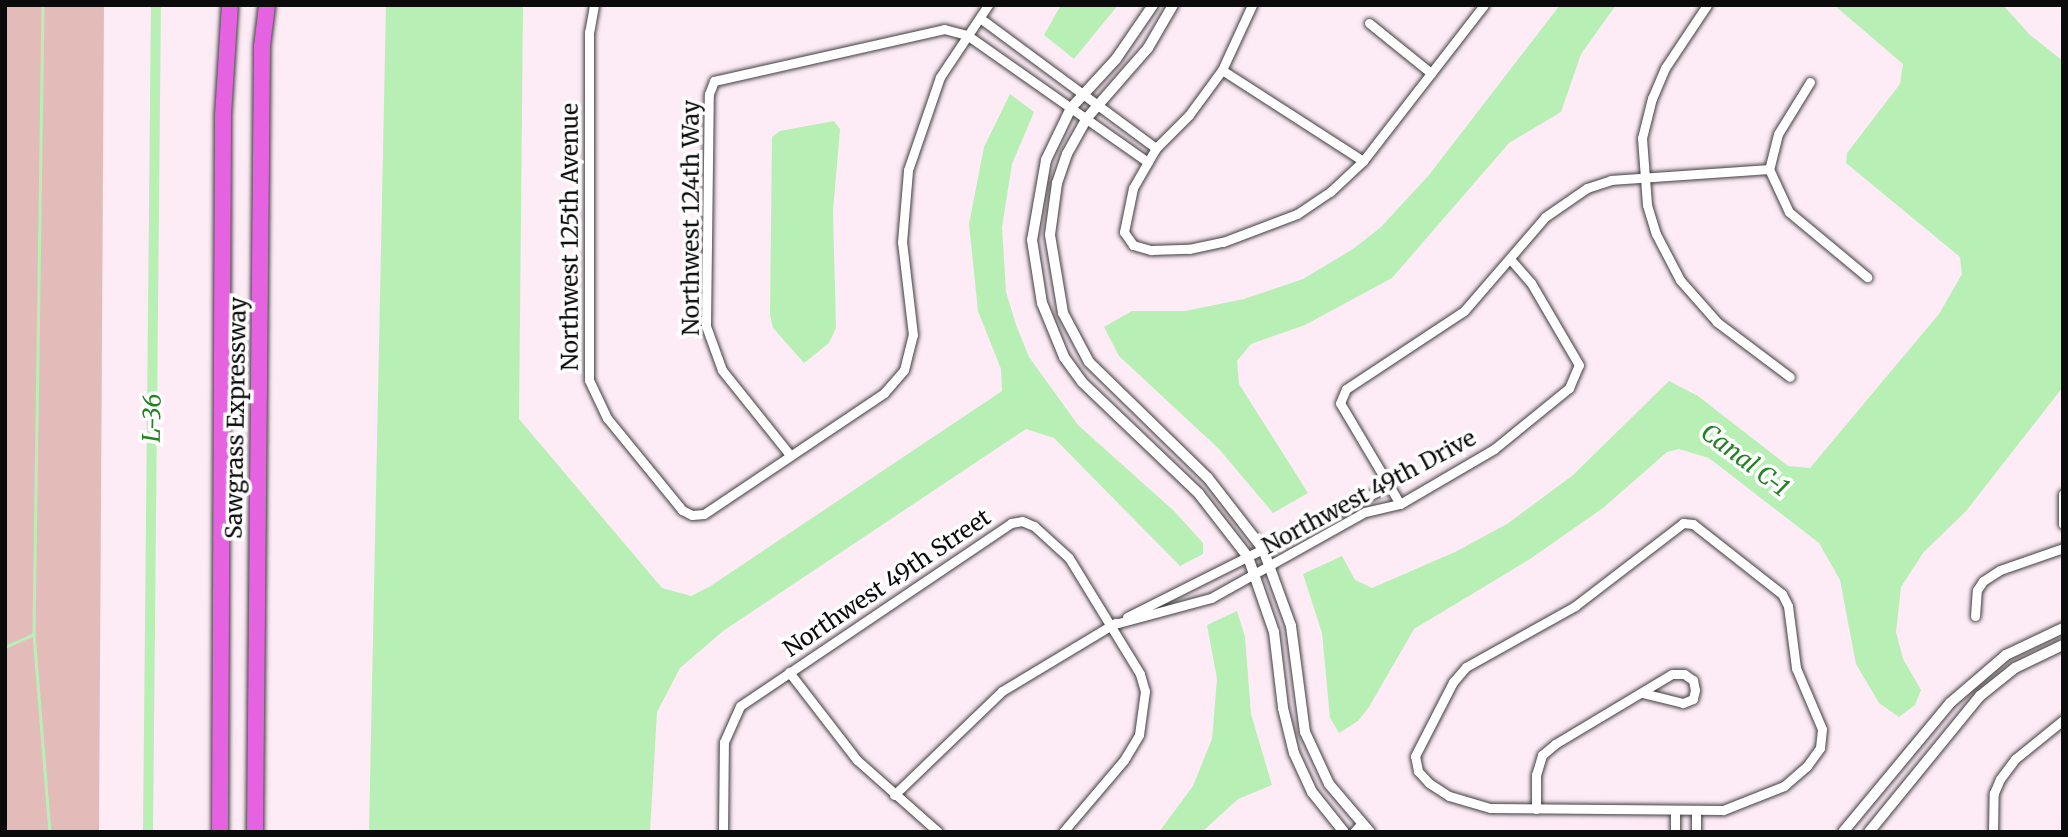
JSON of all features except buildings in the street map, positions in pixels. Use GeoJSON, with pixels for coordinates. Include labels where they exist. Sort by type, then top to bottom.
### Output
{"type":"FeatureCollection","features":[{"type":"Feature","properties":{"kind":"highway","name":"Sawgrass Expressway"},"geometry":{"type":"LineString","coordinates":[[220,832],[223,115],[230,5]]}},
{"type":"Feature","properties":{"kind":"highway","name":"Sawgrass Expressway"},"geometry":{"type":"LineString","coordinates":[[255,832],[262,46],[267,5]]}},
{"type":"Feature","properties":{"kind":"street","name":"Northwest 125th Avenue"},"geometry":{"type":"LineString","coordinates":[[594,5],[589,58],[589,380],[607,418],[682,510],[692,515],[704,514],[790,455]]}},
{"type":"Feature","properties":{"kind":"street"},"geometry":{"type":"LineString","coordinates":[[790,455],[884,393],[904,370],[913,335],[902,242],[908,170],[929,100],[952,53],[988,5]]}},
{"type":"Feature","properties":{"kind":"street"},"geometry":{"type":"LineString","coordinates":[[1153,5],[1116,59],[1082,92],[1071,108],[1046,160],[1033,214],[1034,266],[1053,334],[1082,382],[1199,494],[1248,558],[1256,574],[1274,632],[1283,708],[1294,753],[1312,792],[1344,832]]}},
{"type":"Feature","properties":{"kind":"street"},"geometry":{"type":"LineString","coordinates":[[1173,5],[1147,48],[1087,118],[1067,154],[1052,206],[1052,260],[1063,313],[1089,362],[1216,487],[1264,549],[1291,626],[1305,732],[1329,785],[1362,829]]}},
{"type":"Feature","properties":{"kind":"street"},"geometry":{"type":"LineString","coordinates":[[1252,5],[1222,70],[1188,115],[1156,148],[1148,162],[1125,214],[1124,232],[1133,245],[1151,250],[1188,249],[1263,229],[1297,214],[1330,192],[1363,160],[1484,5]]}},
{"type":"Feature","properties":{"kind":"street"},"geometry":{"type":"LineString","coordinates":[[1707,5],[1665,68],[1652,98],[1642,138],[1642,177],[1656,234],[1680,280],[1717,322],[1790,377]]}},
{"type":"Feature","properties":{"kind":"street"},"geometry":{"type":"LineString","coordinates":[[980,18],[1156,148]]}},
{"type":"Feature","properties":{"kind":"street"},"geometry":{"type":"LineString","coordinates":[[1368,23],[1431,73]]}},
{"type":"Feature","properties":{"kind":"street","name":"Northwest 124th Way"},"geometry":{"type":"LineString","coordinates":[[790,455],[722,370],[706,326],[709,94],[714,81],[920,32],[944,29],[967,35]]}},
{"type":"Feature","properties":{"kind":"street"},"geometry":{"type":"LineString","coordinates":[[967,35],[1148,162]]}},
{"type":"Feature","properties":{"kind":"street"},"geometry":{"type":"LineString","coordinates":[[1020,72],[1030,55]]}},
{"type":"Feature","properties":{"kind":"street"},"geometry":{"type":"LineString","coordinates":[[1222,70],[1363,160]]}},
{"type":"Feature","properties":{"kind":"street"},"geometry":{"type":"LineString","coordinates":[[1810,82],[1778,134],[1769,169],[1789,212],[1867,277]]}},
{"type":"Feature","properties":{"kind":"street"},"geometry":{"type":"LineString","coordinates":[[1400,503],[1347,418],[1341,395],[1464,311],[1512,261],[1564,200],[1611,180],[1769,169]]}},
{"type":"Feature","properties":{"kind":"street","name":"Northwest 49th Drive"},"geometry":{"type":"LineString","coordinates":[[1111,625],[1211,598],[1366,512],[1400,503],[1494,449],[1578,376],[1579,365],[1561,332],[1512,261]]}},
{"type":"Feature","properties":{"kind":"street","name":"Northwest 49th Drive"},"geometry":{"type":"LineString","coordinates":[[894,794],[1002,691],[1111,625],[1389,486]]}},
{"type":"Feature","properties":{"kind":"street"},"geometry":{"type":"LineString","coordinates":[[2063,494],[2063,524]]}},
{"type":"Feature","properties":{"kind":"street","name":"Northwest 49th Street"},"geometry":{"type":"LineString","coordinates":[[723,832],[723,742],[732,717],[789,672],[1012,523],[1034,526],[1069,558],[1111,625],[1145,691],[1139,735],[1124,760],[1063,832]]}},
{"type":"Feature","properties":{"kind":"street"},"geometry":{"type":"LineString","coordinates":[[1683,523],[1693,524],[1782,594],[1787,606],[1796,668],[1824,738],[1807,766],[1784,786],[1723,810],[1696,810],[1490,808],[1449,796],[1418,771],[1415,756],[1419,743],[1466,667],[1575,606],[1683,523]]}},
{"type":"Feature","properties":{"kind":"street"},"geometry":{"type":"LineString","coordinates":[[1975,616],[1977,590],[1983,581],[2000,570],[2063,548]]}},
{"type":"Feature","properties":{"kind":"street"},"geometry":{"type":"LineString","coordinates":[[1843,832],[1950,703],[2006,655],[2063,628]]}},
{"type":"Feature","properties":{"kind":"street"},"geometry":{"type":"LineString","coordinates":[[1869,832],[1980,696],[2015,668],[2063,645]]}},
{"type":"Feature","properties":{"kind":"street"},"geometry":{"type":"LineString","coordinates":[[789,672],[829,729],[894,794],[938,832]]}},
{"type":"Feature","properties":{"kind":"street"},"geometry":{"type":"LineString","coordinates":[[1536,809],[1536,775],[1542,755],[1643,692],[1672,674],[1684,674],[1693,680],[1695,690],[1693,699],[1683,703],[1643,692]]}},
{"type":"Feature","properties":{"kind":"street"},"geometry":{"type":"LineString","coordinates":[[1993,832],[1994,793],[2000,779],[2023,752],[2063,720]]}},
{"type":"Feature","properties":{"kind":"street"},"geometry":{"type":"LineString","coordinates":[[1675,810],[1675,832]]}},
{"type":"Feature","properties":{"kind":"street"},"geometry":{"type":"LineString","coordinates":[[1696,810],[1696,832]]}},
{"type":"Feature","properties":{"kind":"shaded area"},"geometry":{"type":"Polygon","coordinates":[[[5,5],[104,5],[99,832],[5,832],[5,5]]]}},
{"type":"Feature","properties":{"kind":"water"},"geometry":{"type":"Polygon","coordinates":[[[386,5],[523,5],[519,419],[662,588],[691,596],[709,587],[1002,391],[1001,369],[978,311],[969,224],[984,147],[1010,94],[1034,112],[1012,164],[1002,227],[1006,292],[1029,357],[1078,425],[1174,511],[1203,543],[1203,554],[1180,566],[1054,438],[1026,429],[723,631],[680,668],[657,712],[650,832],[369,832],[386,5]]]}},
{"type":"Feature","properties":{"kind":"water"},"geometry":{"type":"Polygon","coordinates":[[[1061,5],[1118,5],[1074,59],[1044,35],[1061,5]]]}},
{"type":"Feature","properties":{"kind":"water"},"geometry":{"type":"Polygon","coordinates":[[[1560,5],[1616,5],[1581,54],[1561,112],[1509,143],[1392,278],[1305,325],[1251,344],[1237,361],[1239,384],[1308,493],[1273,513],[1219,449],[1119,356],[1104,327],[1132,311],[1185,311],[1244,299],[1303,279],[1353,249],[1381,227],[1429,175],[1560,5]]]}},
{"type":"Feature","properties":{"kind":"water","name":"Canal C-1"},"geometry":{"type":"Polygon","coordinates":[[[1834,5],[2003,5],[2030,35],[2063,61],[2063,387],[1966,511],[1923,553],[1901,587],[1896,632],[1903,659],[1921,690],[1915,705],[1899,717],[1879,703],[1856,664],[1840,580],[1819,543],[1709,458],[1679,449],[1667,452],[1603,508],[1530,559],[1414,629],[1369,707],[1358,721],[1339,733],[1330,718],[1322,633],[1303,574],[1342,556],[1355,580],[1372,588],[1455,552],[1507,524],[1572,476],[1669,381],[1698,396],[1788,466],[1810,468],[1939,314],[1962,274],[1960,257],[1846,163],[1847,153],[1900,84],[1903,64],[1834,5]]]}},
{"type":"Feature","properties":{"kind":"water"},"geometry":{"type":"Polygon","coordinates":[[[834,121],[840,129],[833,211],[836,328],[829,343],[804,363],[773,328],[770,315],[772,137],[780,131],[834,121]]]}},
{"type":"Feature","properties":{"kind":"water"},"geometry":{"type":"Polygon","coordinates":[[[1237,611],[1245,637],[1251,714],[1272,785],[1238,799],[1202,832],[1159,832],[1193,786],[1212,739],[1217,679],[1207,625],[1237,611]]]}},
{"type":"Feature","properties":{"kind":"waterway"},"geometry":{"type":"LineString","coordinates":[[43,5],[34,634],[50,832]]}},
{"type":"Feature","properties":{"kind":"waterway","name":"L-36"},"geometry":{"type":"LineString","coordinates":[[148,832],[156,5]]}},
{"type":"Feature","properties":{"kind":"waterway"},"geometry":{"type":"LineString","coordinates":[[5,647],[34,634]]}}]}
